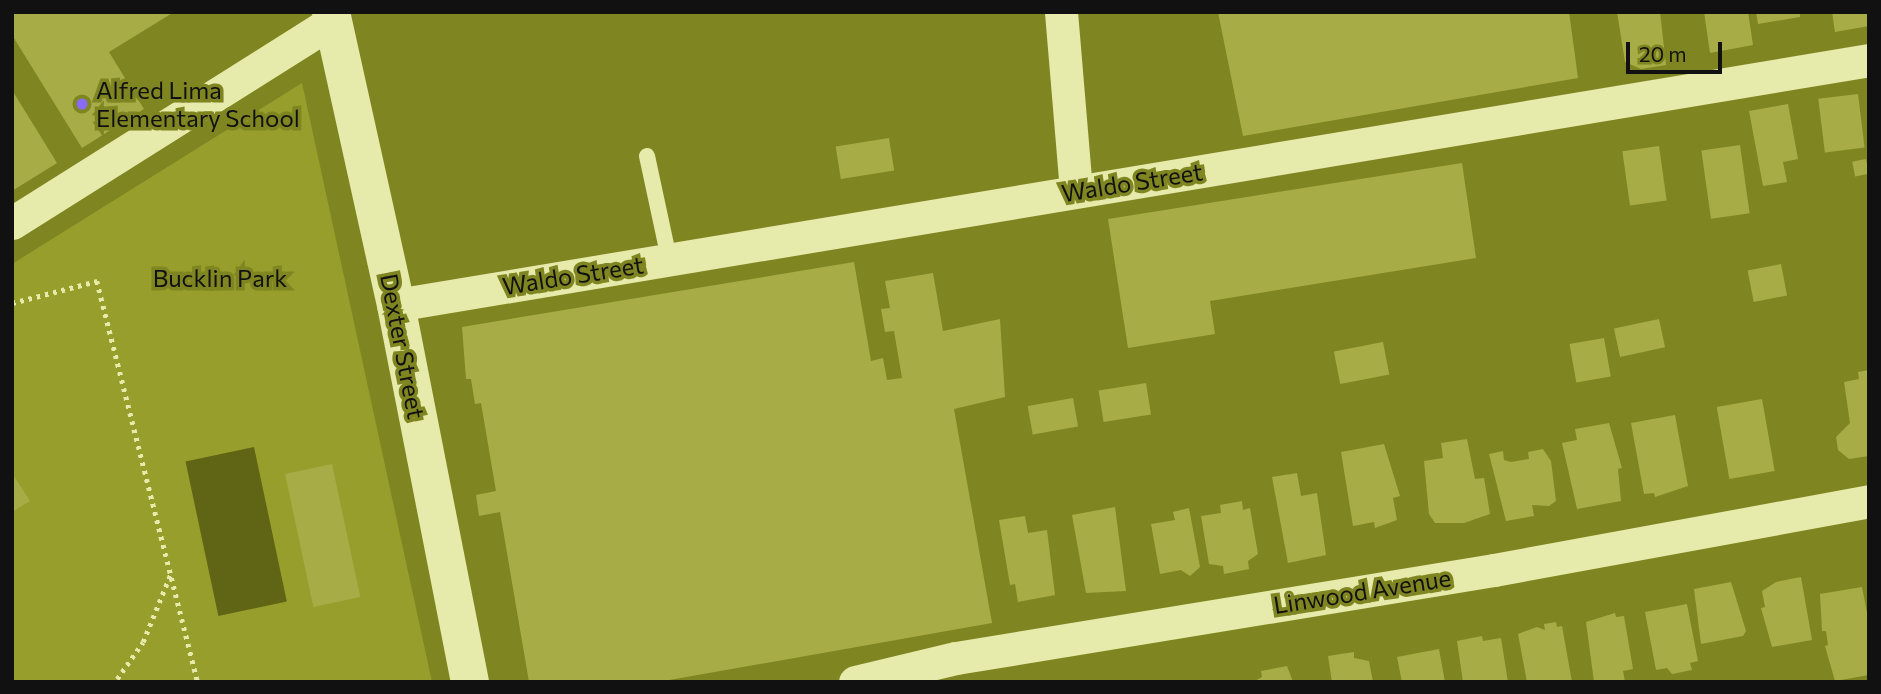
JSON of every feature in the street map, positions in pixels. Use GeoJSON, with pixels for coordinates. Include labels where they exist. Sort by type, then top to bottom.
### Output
{"type":"FeatureCollection","features":[{"type":"Feature","properties":{"kind":"street"},"geometry":{"type":"LineString","coordinates":[[1061,12],[1076,191]]}},
{"type":"Feature","properties":{"kind":"street"},"geometry":{"type":"LineString","coordinates":[[12,223],[332,16]]}},
{"type":"Feature","properties":{"kind":"street","name":"Dexter Street"},"geometry":{"type":"LineString","coordinates":[[332,16],[396,305],[470,682]]}},
{"type":"Feature","properties":{"kind":"street","name":"Waldo Street"},"geometry":{"type":"LineString","coordinates":[[396,305],[1869,60]]}},
{"type":"Feature","properties":{"kind":"street","name":"Linwood Avenue"},"geometry":{"type":"LineString","coordinates":[[855,682],[956,658],[1494,570],[1869,501]]}},
{"type":"Feature","properties":{"kind":"lane"},"geometry":{"type":"LineString","coordinates":[[647,156],[669,259]]}},
{"type":"Feature","properties":{"kind":"path"},"geometry":{"type":"LineString","coordinates":[[12,303],[97,281],[198,682]]}},
{"type":"Feature","properties":{"kind":"path"},"geometry":{"type":"LineString","coordinates":[[117,679],[142,642],[172,572]]}},
{"type":"Feature","properties":{"kind":"green space","name":"Bucklin Park"},"geometry":{"type":"Polygon","coordinates":[[[302,83],[432,682],[12,682],[12,264],[302,83]]]}},
{"type":"Feature","properties":{"kind":"shaded area"},"geometry":{"type":"Polygon","coordinates":[[[254,447],[287,602],[218,616],[186,462],[254,447]]]}},
{"type":"Feature","properties":{"kind":"building"},"geometry":{"type":"Polygon","coordinates":[[[12,12],[174,12],[109,52],[144,109],[82,148],[12,35],[12,12]]]}},
{"type":"Feature","properties":{"kind":"building"},"geometry":{"type":"Polygon","coordinates":[[[1218,12],[1569,12],[1578,78],[1243,136],[1218,12]]]}},
{"type":"Feature","properties":{"kind":"building"},"geometry":{"type":"Polygon","coordinates":[[[1617,12],[1660,12],[1666,65],[1641,69],[1625,62],[1617,12]]]}},
{"type":"Feature","properties":{"kind":"building"},"geometry":{"type":"Polygon","coordinates":[[[1704,12],[1748,12],[1753,45],[1710,53],[1704,12]]]}},
{"type":"Feature","properties":{"kind":"building"},"geometry":{"type":"Polygon","coordinates":[[[1756,12],[1800,12],[1800,17],[1758,24],[1756,12]]]}},
{"type":"Feature","properties":{"kind":"building"},"geometry":{"type":"Polygon","coordinates":[[[1832,12],[1869,12],[1869,26],[1835,32],[1832,12]]]}},
{"type":"Feature","properties":{"kind":"building"},"geometry":{"type":"Polygon","coordinates":[[[12,90],[57,163],[12,191],[12,90]]]}},
{"type":"Feature","properties":{"kind":"building"},"geometry":{"type":"Polygon","coordinates":[[[1858,94],[1865,148],[1825,152],[1818,99],[1858,94]]]}},
{"type":"Feature","properties":{"kind":"building"},"geometry":{"type":"Polygon","coordinates":[[[1788,104],[1798,159],[1783,162],[1787,182],[1763,186],[1749,111],[1788,104]]]}},
{"type":"Feature","properties":{"kind":"building"},"geometry":{"type":"Polygon","coordinates":[[[889,138],[894,171],[841,179],[836,146],[889,138]]]}},
{"type":"Feature","properties":{"kind":"building"},"geometry":{"type":"Polygon","coordinates":[[[1740,145],[1750,213],[1711,219],[1701,150],[1740,145]]]}},
{"type":"Feature","properties":{"kind":"building"},"geometry":{"type":"Polygon","coordinates":[[[1659,146],[1667,200],[1630,206],[1622,151],[1659,146]]]}},
{"type":"Feature","properties":{"kind":"building"},"geometry":{"type":"Polygon","coordinates":[[[1866,159],[1869,174],[1855,176],[1852,162],[1866,159]]]}},
{"type":"Feature","properties":{"kind":"building"},"geometry":{"type":"Polygon","coordinates":[[[1462,163],[1476,258],[1210,301],[1215,334],[1128,348],[1108,219],[1462,163]]]}},
{"type":"Feature","properties":{"kind":"building"},"geometry":{"type":"Polygon","coordinates":[[[854,262],[871,361],[883,358],[887,380],[902,378],[894,331],[885,332],[881,309],[890,308],[885,281],[933,273],[943,331],[1000,319],[1005,397],[954,409],[992,623],[658,682],[529,682],[500,512],[479,516],[476,495],[496,491],[481,403],[475,404],[471,379],[466,379],[462,327],[854,262]]]}},
{"type":"Feature","properties":{"kind":"building"},"geometry":{"type":"Polygon","coordinates":[[[1781,264],[1787,295],[1754,302],[1748,270],[1781,264]]]}},
{"type":"Feature","properties":{"kind":"building"},"geometry":{"type":"Polygon","coordinates":[[[1659,319],[1665,347],[1620,357],[1614,329],[1659,319]]]}},
{"type":"Feature","properties":{"kind":"building"},"geometry":{"type":"Polygon","coordinates":[[[1604,338],[1611,376],[1576,382],[1570,344],[1604,338]]]}},
{"type":"Feature","properties":{"kind":"building"},"geometry":{"type":"Polygon","coordinates":[[[1383,342],[1389,374],[1340,384],[1334,352],[1383,342]]]}},
{"type":"Feature","properties":{"kind":"building"},"geometry":{"type":"Polygon","coordinates":[[[1869,370],[1869,456],[1849,459],[1838,450],[1836,437],[1850,423],[1844,382],[1859,379],[1858,372],[1869,370]]]}},
{"type":"Feature","properties":{"kind":"building"},"geometry":{"type":"Polygon","coordinates":[[[1146,383],[1151,415],[1104,422],[1099,391],[1146,383]]]}},
{"type":"Feature","properties":{"kind":"building"},"geometry":{"type":"Polygon","coordinates":[[[1073,398],[1078,427],[1033,435],[1028,406],[1073,398]]]}},
{"type":"Feature","properties":{"kind":"building"},"geometry":{"type":"Polygon","coordinates":[[[1762,399],[1775,471],[1729,479],[1717,407],[1762,399]]]}},
{"type":"Feature","properties":{"kind":"building"},"geometry":{"type":"Polygon","coordinates":[[[1675,415],[1688,486],[1655,497],[1654,493],[1644,494],[1631,423],[1675,415]]]}},
{"type":"Feature","properties":{"kind":"building"},"geometry":{"type":"Polygon","coordinates":[[[1609,423],[1622,468],[1618,469],[1621,501],[1577,509],[1562,443],[1577,440],[1575,429],[1609,423]]]}},
{"type":"Feature","properties":{"kind":"building"},"geometry":{"type":"Polygon","coordinates":[[[1467,439],[1475,479],[1484,478],[1490,514],[1464,523],[1435,523],[1429,514],[1424,461],[1443,458],[1441,443],[1467,439]]]}},
{"type":"Feature","properties":{"kind":"building"},"geometry":{"type":"Polygon","coordinates":[[[1384,444],[1400,496],[1393,498],[1397,520],[1375,528],[1374,522],[1353,526],[1341,452],[1384,444]]]}},
{"type":"Feature","properties":{"kind":"building"},"geometry":{"type":"Polygon","coordinates":[[[1543,449],[1551,461],[1556,501],[1549,506],[1532,505],[1534,516],[1506,521],[1489,454],[1503,451],[1504,460],[1511,462],[1529,459],[1528,452],[1543,449]]]}},
{"type":"Feature","properties":{"kind":"building"},"geometry":{"type":"Polygon","coordinates":[[[332,464],[360,597],[313,607],[285,474],[332,464]]]}},
{"type":"Feature","properties":{"kind":"building"},"geometry":{"type":"Polygon","coordinates":[[[12,473],[30,501],[12,512],[12,473]]]}},
{"type":"Feature","properties":{"kind":"building"},"geometry":{"type":"Polygon","coordinates":[[[1297,473],[1301,496],[1317,493],[1326,555],[1288,563],[1272,477],[1297,473]]]}},
{"type":"Feature","properties":{"kind":"building"},"geometry":{"type":"Polygon","coordinates":[[[1242,501],[1243,510],[1250,508],[1258,554],[1248,561],[1249,569],[1224,574],[1223,566],[1209,564],[1201,516],[1221,513],[1220,505],[1242,501]]]}},
{"type":"Feature","properties":{"kind":"building"},"geometry":{"type":"Polygon","coordinates":[[[1115,507],[1126,591],[1086,593],[1072,515],[1115,507]]]}},
{"type":"Feature","properties":{"kind":"building"},"geometry":{"type":"Polygon","coordinates":[[[1189,508],[1200,567],[1190,576],[1181,570],[1160,574],[1151,524],[1175,520],[1173,512],[1189,508]]]}},
{"type":"Feature","properties":{"kind":"building"},"geometry":{"type":"Polygon","coordinates":[[[1025,516],[1028,533],[1047,530],[1055,595],[1018,602],[1015,584],[1010,585],[999,520],[1025,516]]]}},
{"type":"Feature","properties":{"kind":"building"},"geometry":{"type":"Polygon","coordinates":[[[1801,577],[1812,640],[1772,647],[1761,608],[1765,607],[1762,591],[1776,582],[1801,577]]]}},
{"type":"Feature","properties":{"kind":"building"},"geometry":{"type":"Polygon","coordinates":[[[1731,582],[1746,631],[1743,636],[1701,644],[1694,589],[1731,582]]]}},
{"type":"Feature","properties":{"kind":"building"},"geometry":{"type":"Polygon","coordinates":[[[1862,587],[1869,623],[1869,675],[1835,681],[1825,646],[1828,645],[1826,631],[1822,631],[1820,594],[1862,587]]]}},
{"type":"Feature","properties":{"kind":"building"},"geometry":{"type":"Polygon","coordinates":[[[1687,604],[1698,661],[1690,663],[1692,670],[1672,674],[1667,668],[1656,670],[1645,612],[1687,604]]]}},
{"type":"Feature","properties":{"kind":"building"},"geometry":{"type":"Polygon","coordinates":[[[1615,613],[1616,617],[1624,616],[1633,669],[1623,671],[1625,682],[1594,682],[1586,622],[1615,613]]]}},
{"type":"Feature","properties":{"kind":"building"},"geometry":{"type":"Polygon","coordinates":[[[1556,622],[1557,627],[1562,626],[1572,682],[1527,682],[1518,634],[1537,627],[1545,630],[1544,624],[1556,622]]]}},
{"type":"Feature","properties":{"kind":"building"},"geometry":{"type":"Polygon","coordinates":[[[1482,636],[1483,641],[1501,638],[1508,682],[1463,682],[1457,641],[1482,636]]]}},
{"type":"Feature","properties":{"kind":"building"},"geometry":{"type":"Polygon","coordinates":[[[1439,649],[1445,682],[1402,682],[1397,657],[1439,649]]]}},
{"type":"Feature","properties":{"kind":"building"},"geometry":{"type":"Polygon","coordinates":[[[1354,652],[1354,658],[1369,661],[1373,682],[1332,682],[1328,656],[1354,652]]]}},
{"type":"Feature","properties":{"kind":"building"},"geometry":{"type":"Polygon","coordinates":[[[1287,666],[1293,682],[1253,682],[1262,677],[1261,671],[1287,666]]]}},
{"type":"Feature","properties":{"kind":"place","name":"Alfred Lima Elementary School"},"geometry":{"type":"Point","coordinates":[82,104]}}]}
